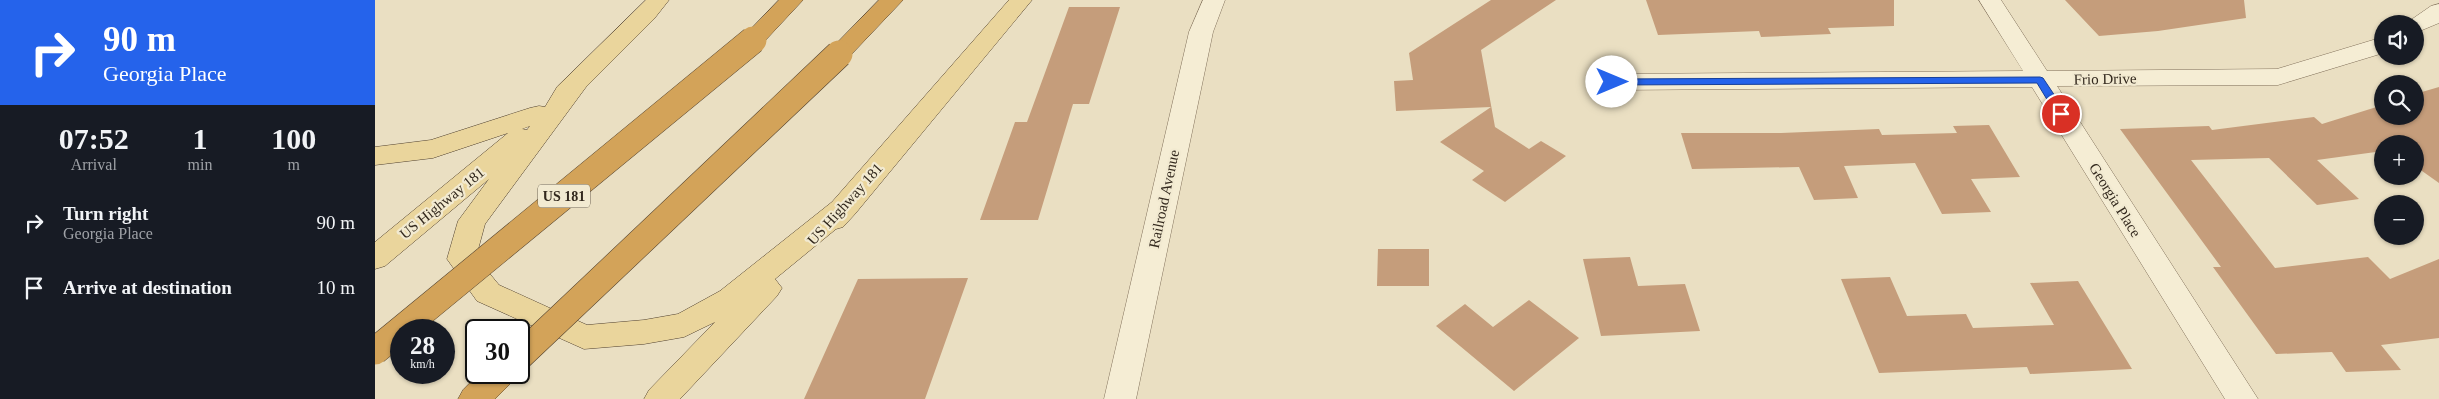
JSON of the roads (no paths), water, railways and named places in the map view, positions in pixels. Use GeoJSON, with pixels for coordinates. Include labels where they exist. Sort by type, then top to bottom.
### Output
{"type":"FeatureCollection","features":[{"type":"Feature","properties":{"kind":"highway","name":"US 181"},"geometry":{"type":"LineString","coordinates":[[375,351],[753,40],[792,0]]}},
{"type":"Feature","properties":{"kind":"highway"},"geometry":{"type":"LineString","coordinates":[[530,347],[839,54],[892,0]]}},
{"type":"Feature","properties":{"kind":"highway"},"geometry":{"type":"LineString","coordinates":[[474,399],[490,384]]}},
{"type":"Feature","properties":{"kind":"main road","name":"US Highway 181"},"geometry":{"type":"LineString","coordinates":[[375,258],[502,154],[646,14],[658,0]]}},
{"type":"Feature","properties":{"kind":"main road","name":"US Highway 181"},"geometry":{"type":"LineString","coordinates":[[660,399],[845,206],[1021,0]]}},
{"type":"Feature","properties":{"kind":"main road"},"geometry":{"type":"LineString","coordinates":[[578,81],[473,220],[461,259],[488,293],[584,337],[644,332],[683,325],[731,299],[845,206]]}},
{"type":"Feature","properties":{"kind":"main road"},"geometry":{"type":"LineString","coordinates":[[375,156],[433,149],[545,112]]}},
{"type":"Feature","properties":{"kind":"street","name":"Railroad Avenue"},"geometry":{"type":"LineString","coordinates":[[1120,399],[1201,32],[1214,0]]}},
{"type":"Feature","properties":{"kind":"street","name":"Georgia Place"},"geometry":{"type":"LineString","coordinates":[[1989,0],[2242,399]]}},
{"type":"Feature","properties":{"kind":"street"},"geometry":{"type":"LineString","coordinates":[[2424,22],[2432,18],[2439,11]]}},
{"type":"Feature","properties":{"kind":"street","name":"Frio Drive"},"geometry":{"type":"LineString","coordinates":[[1612,82],[2278,77],[2374,48]]}}]}
